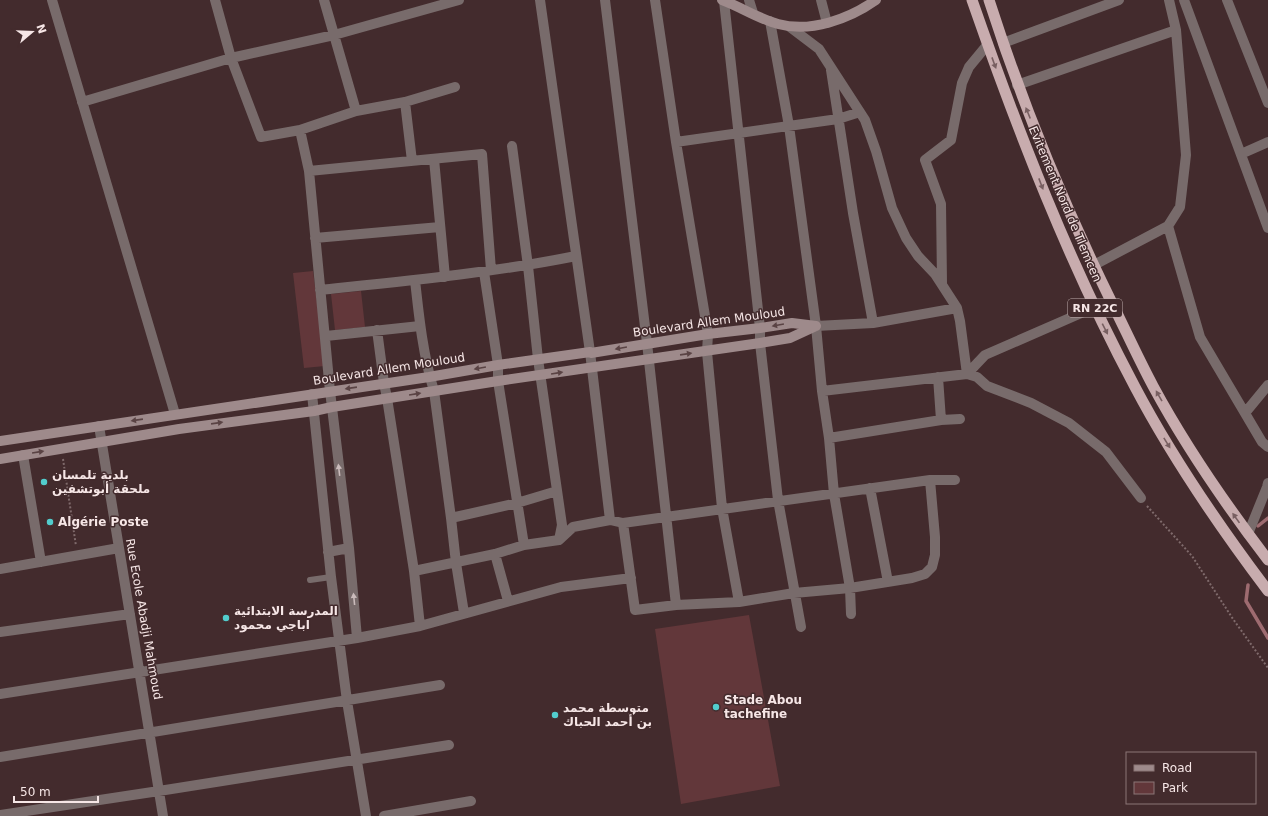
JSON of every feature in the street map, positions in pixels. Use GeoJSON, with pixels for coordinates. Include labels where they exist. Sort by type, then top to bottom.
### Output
{"type":"FeatureCollection","features":[{"type":"Feature","properties":{"kind":"highway","name":"Evitement Nord de Tlemcen"},"geometry":{"type":"LineString","coordinates":[[972,0],[1056,221],[1095,307],[1135,387],[1162,435],[1231,542],[1268,591]]}},
{"type":"Feature","properties":{"kind":"highway","name":"Evitement Nord de Tlemcen"},"geometry":{"type":"LineString","coordinates":[[989,0],[1017,85],[1059,190],[1153,385],[1190,449],[1248,534],[1268,560]]}},
{"type":"Feature","properties":{"kind":"main road"},"geometry":{"type":"LineString","coordinates":[[723,0],[770,21],[794,28],[827,23],[854,14],[876,0]]}},
{"type":"Feature","properties":{"kind":"main road","name":"Boulevard Allem Mouloud"},"geometry":{"type":"LineString","coordinates":[[0,441],[429,377],[538,359],[591,353],[708,334],[792,323],[816,326]]}},
{"type":"Feature","properties":{"kind":"main road"},"geometry":{"type":"LineString","coordinates":[[0,459],[179,429],[314,411],[498,381],[760,344],[790,338],[816,326]]}},
{"type":"Feature","properties":{"kind":"main road"},"geometry":{"type":"LineString","coordinates":[[175,414],[179,429]]}},
{"type":"Feature","properties":{"kind":"street"},"geometry":{"type":"LineString","coordinates":[[52,0],[175,414]]}},
{"type":"Feature","properties":{"kind":"street"},"geometry":{"type":"LineString","coordinates":[[214,0],[231,58],[261,137],[300,130],[356,111],[405,102],[455,87]]}},
{"type":"Feature","properties":{"kind":"street"},"geometry":{"type":"LineString","coordinates":[[324,0],[356,111]]}},
{"type":"Feature","properties":{"kind":"street"},"geometry":{"type":"LineString","coordinates":[[82,102],[231,58],[334,34],[459,0]]}},
{"type":"Feature","properties":{"kind":"street"},"geometry":{"type":"LineString","coordinates":[[540,0],[590,352],[610,520]]}},
{"type":"Feature","properties":{"kind":"street"},"geometry":{"type":"LineString","coordinates":[[605,0],[649,359],[676,605]]}},
{"type":"Feature","properties":{"kind":"street"},"geometry":{"type":"LineString","coordinates":[[655,0],[676,142],[708,334],[707,352],[722,508],[739,602]]}},
{"type":"Feature","properties":{"kind":"street"},"geometry":{"type":"LineString","coordinates":[[723,0],[778,500],[801,627]]}},
{"type":"Feature","properties":{"kind":"street"},"geometry":{"type":"LineString","coordinates":[[749,0],[753,13]]}},
{"type":"Feature","properties":{"kind":"street"},"geometry":{"type":"LineString","coordinates":[[820,0],[827,23]]}},
{"type":"Feature","properties":{"kind":"street"},"geometry":{"type":"LineString","coordinates":[[1003,43],[1119,0]]}},
{"type":"Feature","properties":{"kind":"street"},"geometry":{"type":"LineString","coordinates":[[1094,265],[1168,226],[1180,207],[1186,155],[1176,30],[1169,0]]}},
{"type":"Feature","properties":{"kind":"street"},"geometry":{"type":"LineString","coordinates":[[1184,0],[1268,228]]}},
{"type":"Feature","properties":{"kind":"street"},"geometry":{"type":"LineString","coordinates":[[1227,0],[1268,103]]}},
{"type":"Feature","properties":{"kind":"street"},"geometry":{"type":"LineString","coordinates":[[770,21],[789,126],[816,326],[834,494],[850,588],[851,614]]}},
{"type":"Feature","properties":{"kind":"street"},"geometry":{"type":"LineString","coordinates":[[790,27],[819,49],[865,120],[892,208],[906,238],[918,256],[935,274],[957,308],[967,374]]}},
{"type":"Feature","properties":{"kind":"street"},"geometry":{"type":"LineString","coordinates":[[1017,85],[1176,30]]}},
{"type":"Feature","properties":{"kind":"street"},"geometry":{"type":"LineString","coordinates":[[942,285],[941,204],[925,160],[951,140],[962,83],[969,67],[988,44]]}},
{"type":"Feature","properties":{"kind":"street"},"geometry":{"type":"LineString","coordinates":[[830,66],[853,214],[874,323]]}},
{"type":"Feature","properties":{"kind":"street"},"geometry":{"type":"LineString","coordinates":[[405,102],[412,161]]}},
{"type":"Feature","properties":{"kind":"street"},"geometry":{"type":"LineString","coordinates":[[676,142],[838,119],[860,112]]}},
{"type":"Feature","properties":{"kind":"street"},"geometry":{"type":"LineString","coordinates":[[300,130],[309,171],[320,290],[326,336],[330,391],[349,548],[357,638]]}},
{"type":"Feature","properties":{"kind":"street"},"geometry":{"type":"LineString","coordinates":[[1241,154],[1268,142]]}},
{"type":"Feature","properties":{"kind":"street"},"geometry":{"type":"LineString","coordinates":[[512,146],[528,266],[540,376],[562,525],[559,540]]}},
{"type":"Feature","properties":{"kind":"street"},"geometry":{"type":"LineString","coordinates":[[309,171],[482,154],[487,271],[498,365],[498,381],[524,544]]}},
{"type":"Feature","properties":{"kind":"street"},"geometry":{"type":"LineString","coordinates":[[434,159],[446,276]]}},
{"type":"Feature","properties":{"kind":"street"},"geometry":{"type":"LineString","coordinates":[[1168,226],[1200,337],[1267,449]]}},
{"type":"Feature","properties":{"kind":"street"},"geometry":{"type":"LineString","coordinates":[[315,238],[440,227]]}},
{"type":"Feature","properties":{"kind":"street"},"geometry":{"type":"LineString","coordinates":[[320,290],[528,266],[576,256]]}},
{"type":"Feature","properties":{"kind":"street"},"geometry":{"type":"LineString","coordinates":[[415,280],[420,326],[429,377],[434,391],[456,563],[464,613]]}},
{"type":"Feature","properties":{"kind":"street"},"geometry":{"type":"LineString","coordinates":[[967,374],[985,355],[1095,307]]}},
{"type":"Feature","properties":{"kind":"street"},"geometry":{"type":"LineString","coordinates":[[816,326],[874,323],[957,308]]}},
{"type":"Feature","properties":{"kind":"street"},"geometry":{"type":"LineString","coordinates":[[326,336],[420,326]]}},
{"type":"Feature","properties":{"kind":"street"},"geometry":{"type":"LineString","coordinates":[[377,330],[414,571],[420,626]]}},
{"type":"Feature","properties":{"kind":"street"},"geometry":{"type":"LineString","coordinates":[[822,391],[967,374],[977,377],[987,386],[1031,403],[1070,424],[1106,452],[1141,498]]}},
{"type":"Feature","properties":{"kind":"street"},"geometry":{"type":"LineString","coordinates":[[938,377],[941,420]]}},
{"type":"Feature","properties":{"kind":"street"},"geometry":{"type":"LineString","coordinates":[[1245,413],[1268,385]]}},
{"type":"Feature","properties":{"kind":"street"},"geometry":{"type":"LineString","coordinates":[[312,394],[328,552],[339,641],[356,760],[366,816]]}},
{"type":"Feature","properties":{"kind":"street"},"geometry":{"type":"LineString","coordinates":[[829,438],[941,420],[960,419]]}},
{"type":"Feature","properties":{"kind":"street","name":"Rue Ecole Abadji Mahmoud"},"geometry":{"type":"LineString","coordinates":[[98,426],[163,816]]}},
{"type":"Feature","properties":{"kind":"street"},"geometry":{"type":"LineString","coordinates":[[23,455],[41,562]]}},
{"type":"Feature","properties":{"kind":"street"},"geometry":{"type":"LineString","coordinates":[[623,523],[635,610],[676,605],[739,602],[794,593],[850,588],[925,574],[932,567],[935,555],[935,537],[930,480]]}},
{"type":"Feature","properties":{"kind":"street"},"geometry":{"type":"LineString","coordinates":[[414,571],[495,554],[524,544],[559,540],[573,527],[610,520],[623,523],[778,500],[834,494],[930,480],[955,480]]}},
{"type":"Feature","properties":{"kind":"street"},"geometry":{"type":"LineString","coordinates":[[1248,534],[1268,482]]}},
{"type":"Feature","properties":{"kind":"street"},"geometry":{"type":"LineString","coordinates":[[870,488],[888,582]]}},
{"type":"Feature","properties":{"kind":"street"},"geometry":{"type":"LineString","coordinates":[[451,518],[517,503],[557,491]]}},
{"type":"Feature","properties":{"kind":"street"},"geometry":{"type":"LineString","coordinates":[[0,569],[119,548]]}},
{"type":"Feature","properties":{"kind":"street"},"geometry":{"type":"LineString","coordinates":[[328,552],[349,548]]}},
{"type":"Feature","properties":{"kind":"street"},"geometry":{"type":"LineString","coordinates":[[495,554],[508,601]]}},
{"type":"Feature","properties":{"kind":"street"},"geometry":{"type":"LineString","coordinates":[[0,694],[357,638],[420,626],[561,587],[631,578]]}},
{"type":"Feature","properties":{"kind":"street"},"geometry":{"type":"LineString","coordinates":[[0,632],[130,614]]}},
{"type":"Feature","properties":{"kind":"street"},"geometry":{"type":"LineString","coordinates":[[0,757],[150,734],[440,685]]}},
{"type":"Feature","properties":{"kind":"street"},"geometry":{"type":"LineString","coordinates":[[0,814],[159,791],[449,745]]}},
{"type":"Feature","properties":{"kind":"street"},"geometry":{"type":"LineString","coordinates":[[384,816],[471,801]]}},
{"type":"Feature","properties":{"kind":"lane"},"geometry":{"type":"LineString","coordinates":[[310,580],[331,577]]}},
{"type":"Feature","properties":{"kind":"path"},"geometry":{"type":"LineString","coordinates":[[62,448],[77,555]]}},
{"type":"Feature","properties":{"kind":"path"},"geometry":{"type":"LineString","coordinates":[[1141,498],[1192,556],[1233,619],[1268,668]]}},
{"type":"Feature","properties":{"kind":"green space"},"geometry":{"type":"Polygon","coordinates":[[[313,271],[325,366],[304,368],[293,273],[313,271]]]}},
{"type":"Feature","properties":{"kind":"green space"},"geometry":{"type":"Polygon","coordinates":[[[361,291],[365,327],[335,330],[331,294],[361,291]]]}},
{"type":"Feature","properties":{"kind":"green space","name":"Stade Abou tachefine"},"geometry":{"type":"Polygon","coordinates":[[[749,615],[780,786],[681,804],[655,629],[749,615]]]}},
{"type":"Feature","properties":{"kind":"waterway"},"geometry":{"type":"LineString","coordinates":[[1258,526],[1268,518]]}},
{"type":"Feature","properties":{"kind":"waterway"},"geometry":{"type":"LineString","coordinates":[[1248,585],[1246,601],[1268,638]]}},
{"type":"Feature","properties":{"kind":"place","name":"بلدية تلمسان ملحقة أبوتشفين"},"geometry":{"type":"Point","coordinates":[44,482]}},
{"type":"Feature","properties":{"kind":"place","name":"Algérie Poste"},"geometry":{"type":"Point","coordinates":[50,522]}},
{"type":"Feature","properties":{"kind":"place","name":"المدرسة الابتدائية اباجي محمود"},"geometry":{"type":"Point","coordinates":[226,618]}},
{"type":"Feature","properties":{"kind":"place","name":"Stade Abou tachefine"},"geometry":{"type":"Point","coordinates":[716,707]}},
{"type":"Feature","properties":{"kind":"place","name":"متوسطة محمد بن أحمد الحباك"},"geometry":{"type":"Point","coordinates":[555,715]}}]}
